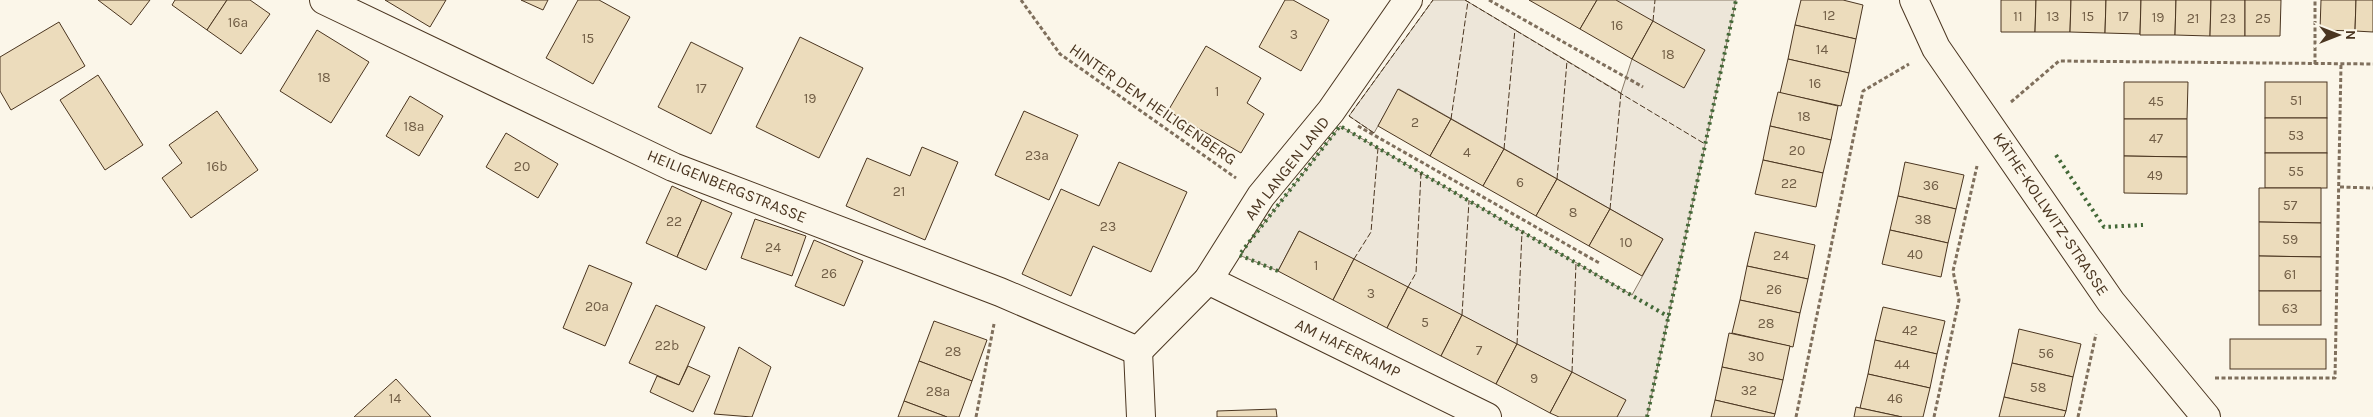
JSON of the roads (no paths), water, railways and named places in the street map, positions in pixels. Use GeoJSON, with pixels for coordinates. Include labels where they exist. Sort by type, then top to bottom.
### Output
{"type":"FeatureCollection","features":[{"type":"Feature","properties":{"kind":"street","name":"HEILIGENBERGSTRASSE"},"geometry":{"type":"LineString","coordinates":[[324,0],[673,167],[1000,292],[1138,351]]}},
{"type":"Feature","properties":{"kind":"street","name":"AM LANGEN LAND"},"geometry":{"type":"LineString","coordinates":[[1138,351],[1208,280],[1261,196],[1331,111],[1408,0]]}},
{"type":"Feature","properties":{"kind":"street","name":"KÄTHE-KOLLWITZ-STRASSE"},"geometry":{"type":"LineString","coordinates":[[1914,0],[1936,48],[2111,302],[2206,417]]}},
{"type":"Feature","properties":{"kind":"street","name":"AM HAFERKAMP"},"geometry":{"type":"LineString","coordinates":[[1208,280],[1487,417]]}},
{"type":"Feature","properties":{"kind":"street"},"geometry":{"type":"LineString","coordinates":[[1138,351],[1141,417]]}}]}
